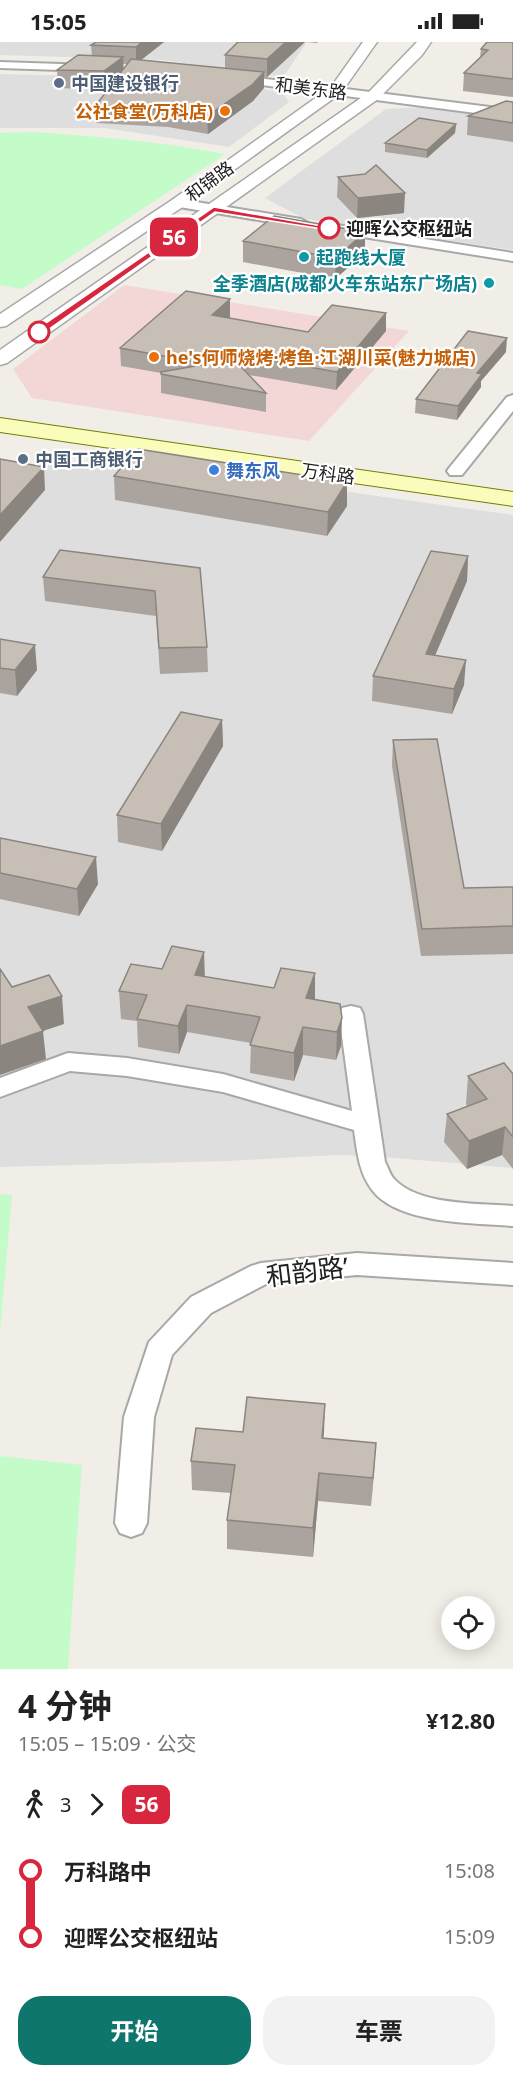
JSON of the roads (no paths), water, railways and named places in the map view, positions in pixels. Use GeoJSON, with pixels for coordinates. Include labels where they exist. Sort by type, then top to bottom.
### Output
{"type":"FeatureCollection","features":[{"type":"Feature","properties":{"kind":"main road","name":"万科路"},"geometry":{"type":"LineString","coordinates":[[0,406],[513,479]]}},
{"type":"Feature","properties":{"kind":"main road","name":"万科路"},"geometry":{"type":"LineString","coordinates":[[0,425],[513,499]]}},
{"type":"Feature","properties":{"kind":"street","name":"和锦路"},"geometry":{"type":"LineString","coordinates":[[0,322],[178,203],[336,90],[367,48],[379,42]]}},
{"type":"Feature","properties":{"kind":"street"},"geometry":{"type":"LineString","coordinates":[[0,359],[373,96],[419,45]]}},
{"type":"Feature","properties":{"kind":"street"},"geometry":{"type":"LineString","coordinates":[[0,65],[102,68]]}},
{"type":"Feature","properties":{"kind":"street","name":"和美东路"},"geometry":{"type":"LineString","coordinates":[[218,77],[513,114]]}},
{"type":"Feature","properties":{"kind":"street"},"geometry":{"type":"LineString","coordinates":[[178,203],[513,257]]}},
{"type":"Feature","properties":{"kind":"street"},"geometry":{"type":"LineString","coordinates":[[456,471],[513,400]]}},
{"type":"Feature","properties":{"kind":"street"},"geometry":{"type":"LineString","coordinates":[[351,1014],[372,1162],[383,1185],[405,1201],[442,1210],[513,1216]]}},
{"type":"Feature","properties":{"kind":"street"},"geometry":{"type":"LineString","coordinates":[[0,1088],[68,1062],[127,1067],[223,1083],[366,1124]]}},
{"type":"Feature","properties":{"kind":"street","name":"和韵路’"},"geometry":{"type":"LineString","coordinates":[[131,1523],[139,1418],[159,1350],[201,1305],[261,1274],[357,1264],[513,1274]]}},
{"type":"Feature","properties":{"kind":"place","name":"中国建设银行"},"geometry":{"type":"Point","coordinates":[59,83]}},
{"type":"Feature","properties":{"kind":"place","name":"公社食堂(万科店)"},"geometry":{"type":"Point","coordinates":[225,111]}},
{"type":"Feature","properties":{"kind":"place","name":"迎晖公交枢纽站"},"geometry":{"type":"Point","coordinates":[329,228]}},
{"type":"Feature","properties":{"kind":"place","name":"起跑线大厦"},"geometry":{"type":"Point","coordinates":[304,257]}},
{"type":"Feature","properties":{"kind":"place","name":"全季酒店(成都火车东站东广场店)"},"geometry":{"type":"Point","coordinates":[489,283]}},
{"type":"Feature","properties":{"kind":"place","name":"he's何师烧烤·烤鱼·江湖川菜(魅力城店)"},"geometry":{"type":"Point","coordinates":[154,357]}},
{"type":"Feature","properties":{"kind":"place","name":"中国工商银行"},"geometry":{"type":"Point","coordinates":[23,459]}},
{"type":"Feature","properties":{"kind":"place","name":"舞东风"},"geometry":{"type":"Point","coordinates":[214,470]}}]}
